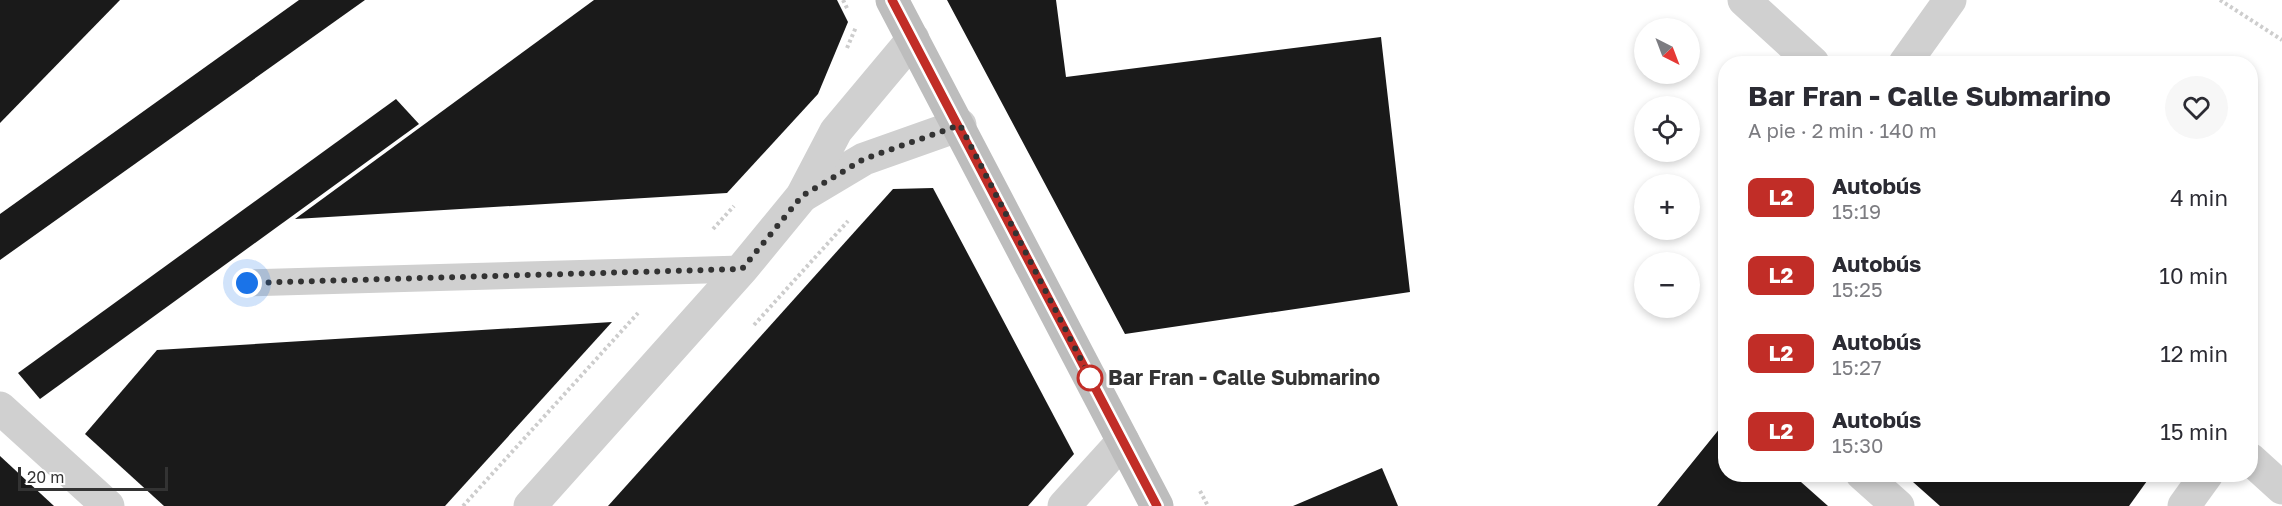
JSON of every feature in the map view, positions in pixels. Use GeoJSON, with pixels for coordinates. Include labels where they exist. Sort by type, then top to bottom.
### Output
{"type":"FeatureCollection","features":[{"type":"Feature","properties":{"kind":"main road"},"geometry":{"type":"LineString","coordinates":[[892,0],[960,125],[1157,506]]}},
{"type":"Feature","properties":{"kind":"street"},"geometry":{"type":"LineString","coordinates":[[1744,0],[1805,56]]}},
{"type":"Feature","properties":{"kind":"street"},"geometry":{"type":"LineString","coordinates":[[1910,56],[1950,0]]}},
{"type":"Feature","properties":{"kind":"street"},"geometry":{"type":"LineString","coordinates":[[530,506],[742,269],[802,196],[836,131],[913,39]]}},
{"type":"Feature","properties":{"kind":"street"},"geometry":{"type":"LineString","coordinates":[[802,196],[864,159],[960,125]]}},
{"type":"Feature","properties":{"kind":"street"},"geometry":{"type":"LineString","coordinates":[[0,408],[108,506]]}},
{"type":"Feature","properties":{"kind":"street"},"geometry":{"type":"LineString","coordinates":[[1064,506],[1123,441]]}},
{"type":"Feature","properties":{"kind":"street"},"geometry":{"type":"LineString","coordinates":[[2258,466],[2282,488]]}},
{"type":"Feature","properties":{"kind":"street"},"geometry":{"type":"LineString","coordinates":[[1871,482],[1898,506]]}},
{"type":"Feature","properties":{"kind":"lane"},"geometry":{"type":"LineString","coordinates":[[247,283],[742,269]]}},
{"type":"Feature","properties":{"kind":"path"},"geometry":{"type":"LineString","coordinates":[[2220,0],[2282,40]]}},
{"type":"Feature","properties":{"kind":"path"},"geometry":{"type":"LineString","coordinates":[[750,330],[853,215]]}},
{"type":"Feature","properties":{"kind":"building"},"geometry":{"type":"Polygon","coordinates":[[[0,0],[120,0],[0,123],[0,0]]]}},
{"type":"Feature","properties":{"kind":"building"},"geometry":{"type":"Polygon","coordinates":[[[299,0],[365,0],[0,260],[0,214],[299,0]]]}},
{"type":"Feature","properties":{"kind":"building"},"geometry":{"type":"Polygon","coordinates":[[[594,0],[837,0],[848,22],[818,94],[727,193],[295,219],[594,0]]]}},
{"type":"Feature","properties":{"kind":"building"},"geometry":{"type":"Polygon","coordinates":[[[947,0],[1056,0],[1066,77],[1381,37],[1410,292],[1125,334],[947,0]]]}},
{"type":"Feature","properties":{"kind":"building"},"geometry":{"type":"Polygon","coordinates":[[[396,99],[419,124],[40,399],[18,373],[396,99]]]}},
{"type":"Feature","properties":{"kind":"building"},"geometry":{"type":"Polygon","coordinates":[[[933,188],[1074,454],[1028,506],[608,506],[893,189],[933,188]]]}},
{"type":"Feature","properties":{"kind":"building"},"geometry":{"type":"Polygon","coordinates":[[[612,322],[445,506],[164,506],[85,434],[157,350],[612,322]]]}},
{"type":"Feature","properties":{"kind":"building"},"geometry":{"type":"Polygon","coordinates":[[[1718,431],[1718,482],[1801,482],[1828,506],[1657,506],[1718,431]]]}},
{"type":"Feature","properties":{"kind":"building"},"geometry":{"type":"Polygon","coordinates":[[[0,456],[54,506],[0,506],[0,456]]]}},
{"type":"Feature","properties":{"kind":"building"},"geometry":{"type":"Polygon","coordinates":[[[1382,468],[1398,506],[1293,506],[1382,468]]]}},
{"type":"Feature","properties":{"kind":"building"},"geometry":{"type":"Polygon","coordinates":[[[1913,482],[2146,482],[2129,506],[1940,506],[1913,482]]]}},
{"type":"Feature","properties":{"kind":"bus line","name":"L2"},"geometry":{"type":"LineString","coordinates":[[892,0],[960,125],[1157,506]]}},
{"type":"Feature","properties":{"kind":"place","name":"Bar Fran - Calle Submarino"},"geometry":{"type":"Point","coordinates":[1090,378]}},
{"type":"Feature","properties":{"kind":"route"},"geometry":{"type":"LineString","coordinates":[[247,283],[742,269],[802,196],[864,159],[960,125],[1092,381],[1090,378]]}}]}
